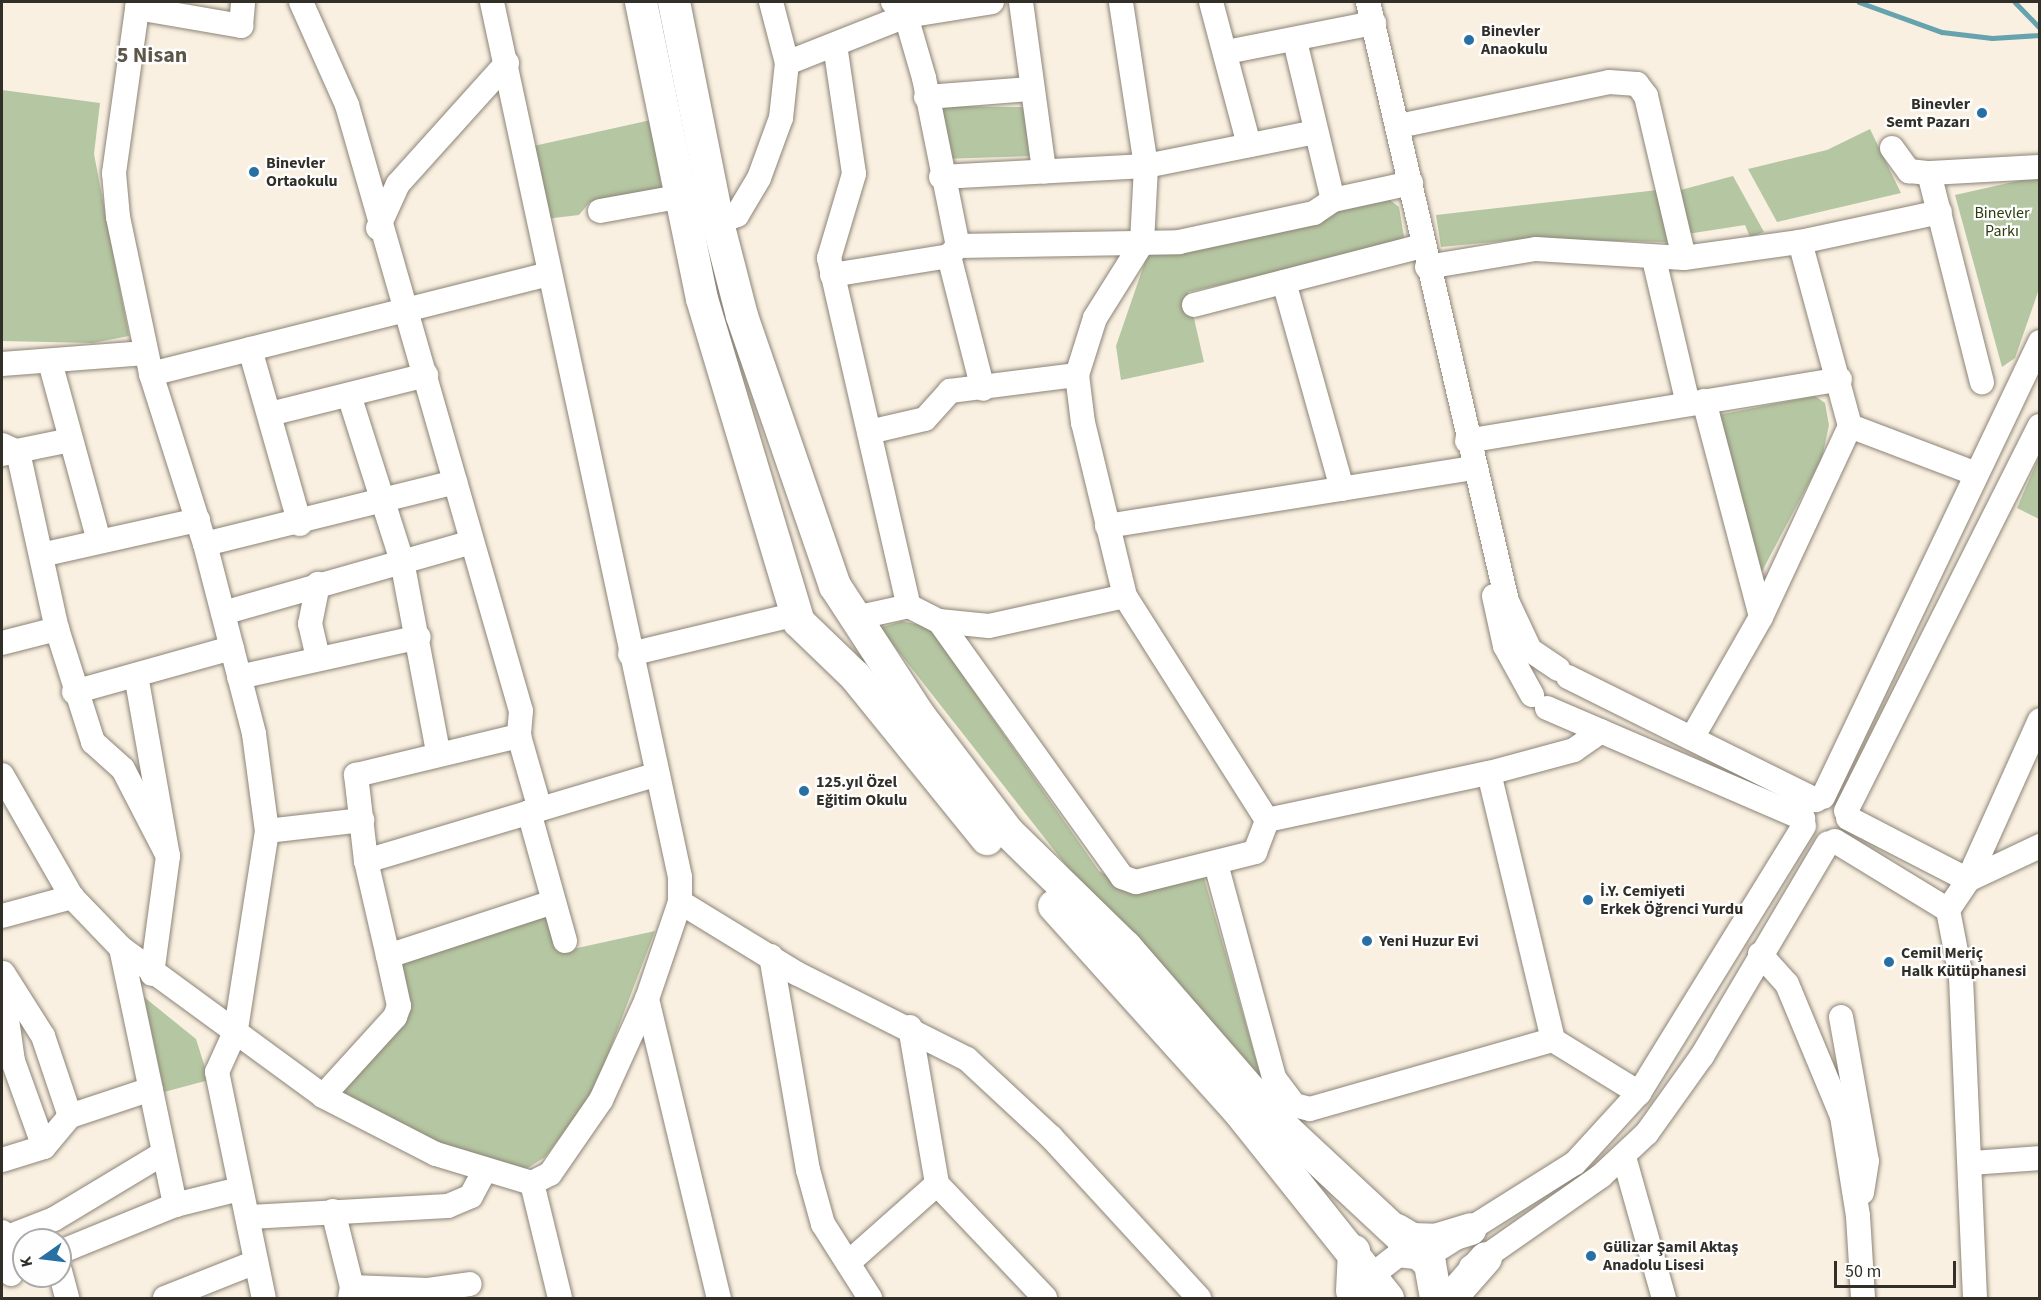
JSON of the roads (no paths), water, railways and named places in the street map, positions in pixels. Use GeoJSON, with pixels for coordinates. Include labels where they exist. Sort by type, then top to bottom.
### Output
{"type":"FeatureCollection","features":[{"type":"Feature","properties":{"kind":"main road"},"geometry":{"type":"LineString","coordinates":[[641,2],[678,197],[738,422],[801,618],[855,676],[990,842],[1074,926],[1237,1109],[1362,1283]]}},
{"type":"Feature","properties":{"kind":"main road"},"geometry":{"type":"LineString","coordinates":[[674,2],[718,223],[781,439],[846,604],[919,716],[1008,832],[1126,947],[1280,1124],[1424,1258],[1434,1272],[1437,1296]]}},
{"type":"Feature","properties":{"kind":"main road"},"geometry":{"type":"LineString","coordinates":[[801,618],[809,587],[846,604]]}},
{"type":"Feature","properties":{"kind":"main road"},"geometry":{"type":"LineString","coordinates":[[801,618],[837,631],[846,604]]}},
{"type":"Feature","properties":{"kind":"main road"},"geometry":{"type":"LineString","coordinates":[[1387,1225],[1412,1239],[1435,1240],[1470,1229]]}},
{"type":"Feature","properties":{"kind":"main road"},"geometry":{"type":"LineString","coordinates":[[1437,1296],[1486,1258]]}},
{"type":"Feature","properties":{"kind":"street"},"geometry":{"type":"LineString","coordinates":[[243,2],[241,26],[137,4],[114,173],[118,217],[149,364],[198,520],[232,648],[267,831],[236,1030],[217,1072],[239,1189],[250,1217],[264,1299]]}},
{"type":"Feature","properties":{"kind":"street"},"geometry":{"type":"LineString","coordinates":[[301,2],[347,105],[378,228],[426,375],[521,711],[519,735],[553,902],[565,940]]}},
{"type":"Feature","properties":{"kind":"street"},"geometry":{"type":"LineString","coordinates":[[2,775],[72,897],[121,948],[152,974],[236,1030],[323,1096],[436,1154],[532,1183],[550,1174],[601,1100],[647,999],[680,902],[680,877],[548,274],[507,63],[492,2]]}},
{"type":"Feature","properties":{"kind":"street"},"geometry":{"type":"LineString","coordinates":[[718,223],[737,215],[759,178],[781,118],[786,63],[771,2]]}},
{"type":"Feature","properties":{"kind":"street"},"geometry":{"type":"LineString","coordinates":[[786,63],[835,45],[900,9],[992,2]]}},
{"type":"Feature","properties":{"kind":"street"},"geometry":{"type":"LineString","coordinates":[[1021,2],[1044,171]]}},
{"type":"Feature","properties":{"kind":"street"},"geometry":{"type":"LineString","coordinates":[[1121,2],[1146,166],[1142,243],[1095,318],[1077,375],[1107,526],[1125,596],[1267,820]]}},
{"type":"Feature","properties":{"kind":"street"},"geometry":{"type":"LineString","coordinates":[[1211,2],[1227,52],[1250,145]]}},
{"type":"Feature","properties":{"kind":"street"},"geometry":{"type":"LineString","coordinates":[[900,9],[926,98],[982,389]]}},
{"type":"Feature","properties":{"kind":"street"},"geometry":{"type":"LineString","coordinates":[[1227,52],[1295,41],[1371,12],[1399,126],[1424,256],[1467,441],[1507,601],[1530,650],[1563,673],[1692,738],[1812,810]]}},
{"type":"Feature","properties":{"kind":"street"},"geometry":{"type":"LineString","coordinates":[[1295,41],[1333,200]]}},
{"type":"Feature","properties":{"kind":"street"},"geometry":{"type":"LineString","coordinates":[[835,45],[854,174],[829,258],[909,606]]}},
{"type":"Feature","properties":{"kind":"street"},"geometry":{"type":"LineString","coordinates":[[378,228],[398,184],[507,63]]}},
{"type":"Feature","properties":{"kind":"street"},"geometry":{"type":"LineString","coordinates":[[1399,126],[1609,82],[1636,84],[1646,96],[1684,258]]}},
{"type":"Feature","properties":{"kind":"street"},"geometry":{"type":"LineString","coordinates":[[926,98],[1032,89]]}},
{"type":"Feature","properties":{"kind":"street"},"geometry":{"type":"LineString","coordinates":[[942,177],[1146,166],[1316,132]]}},
{"type":"Feature","properties":{"kind":"street"},"geometry":{"type":"LineString","coordinates":[[1892,148],[1909,171],[1929,173],[2040,167]]}},
{"type":"Feature","properties":{"kind":"street"},"geometry":{"type":"LineString","coordinates":[[1929,173],[1982,382]]}},
{"type":"Feature","properties":{"kind":"street"},"geometry":{"type":"LineString","coordinates":[[832,275],[954,251],[1179,242],[1314,213],[1333,200],[1411,183]]}},
{"type":"Feature","properties":{"kind":"street"},"geometry":{"type":"LineString","coordinates":[[600,211],[678,197]]}},
{"type":"Feature","properties":{"kind":"street"},"geometry":{"type":"LineString","coordinates":[[1194,305],[1284,282],[1424,256],[1536,249],[1654,259],[1684,258],[1800,242],[1940,212]]}},
{"type":"Feature","properties":{"kind":"street"},"geometry":{"type":"LineString","coordinates":[[1692,738],[1761,617],[1850,426],[1840,379],[1800,242]]}},
{"type":"Feature","properties":{"kind":"street"},"geometry":{"type":"LineString","coordinates":[[1654,259],[1761,617]]}},
{"type":"Feature","properties":{"kind":"street"},"geometry":{"type":"LineString","coordinates":[[2,364],[50,362],[149,364],[250,349],[405,307],[548,274]]}},
{"type":"Feature","properties":{"kind":"street"},"geometry":{"type":"LineString","coordinates":[[1284,282],[1342,489]]}},
{"type":"Feature","properties":{"kind":"street"},"geometry":{"type":"LineString","coordinates":[[1362,1283],[1398,1255],[1424,1258],[1575,1163],[1639,1093],[1812,810],[1974,473],[2040,342]]}},
{"type":"Feature","properties":{"kind":"street"},"geometry":{"type":"LineString","coordinates":[[250,349],[300,524]]}},
{"type":"Feature","properties":{"kind":"street"},"geometry":{"type":"LineString","coordinates":[[50,362],[99,541]]}},
{"type":"Feature","properties":{"kind":"street"},"geometry":{"type":"LineString","coordinates":[[270,414],[426,375]]}},
{"type":"Feature","properties":{"kind":"street"},"geometry":{"type":"LineString","coordinates":[[869,432],[925,419],[950,391],[982,389],[1077,375]]}},
{"type":"Feature","properties":{"kind":"street"},"geometry":{"type":"LineString","coordinates":[[1467,441],[1840,379]]}},
{"type":"Feature","properties":{"kind":"street"},"geometry":{"type":"LineString","coordinates":[[349,395],[380,501],[402,561],[419,637],[438,751]]}},
{"type":"Feature","properties":{"kind":"street"},"geometry":{"type":"LineString","coordinates":[[1850,426],[1974,473]]}},
{"type":"Feature","properties":{"kind":"street"},"geometry":{"type":"LineString","coordinates":[[1486,1258],[1624,1157],[1702,1056],[1760,954],[1832,842],[1845,831],[1847,814],[2040,426]]}},
{"type":"Feature","properties":{"kind":"street"},"geometry":{"type":"LineString","coordinates":[[70,440],[7,450],[41,555],[74,692],[93,742],[123,769],[168,856]]}},
{"type":"Feature","properties":{"kind":"street"},"geometry":{"type":"LineString","coordinates":[[1107,526],[1474,468]]}},
{"type":"Feature","properties":{"kind":"street"},"geometry":{"type":"LineString","coordinates":[[205,544],[300,524],[455,482]]}},
{"type":"Feature","properties":{"kind":"street"},"geometry":{"type":"LineString","coordinates":[[1480,493],[1483,549],[1505,646],[1540,701],[1601,731],[1812,810],[1837,800],[1847,814],[1968,880]]}},
{"type":"Feature","properties":{"kind":"street"},"geometry":{"type":"LineString","coordinates":[[41,555],[198,520]]}},
{"type":"Feature","properties":{"kind":"street"},"geometry":{"type":"LineString","coordinates":[[223,613],[318,584],[472,542]]}},
{"type":"Feature","properties":{"kind":"street"},"geometry":{"type":"LineString","coordinates":[[318,584],[310,624],[318,658]]}},
{"type":"Feature","properties":{"kind":"street"},"geometry":{"type":"LineString","coordinates":[[846,604],[909,606],[939,621],[989,626],[1125,596]]}},
{"type":"Feature","properties":{"kind":"street"},"geometry":{"type":"LineString","coordinates":[[630,654],[801,618]]}},
{"type":"Feature","properties":{"kind":"street"},"geometry":{"type":"LineString","coordinates":[[939,621],[1122,877],[1136,882],[1216,864],[1255,852],[1267,820]]}},
{"type":"Feature","properties":{"kind":"street"},"geometry":{"type":"LineString","coordinates":[[2,643],[57,629]]}},
{"type":"Feature","properties":{"kind":"street"},"geometry":{"type":"LineString","coordinates":[[239,677],[419,637]]}},
{"type":"Feature","properties":{"kind":"street"},"geometry":{"type":"LineString","coordinates":[[74,692],[232,648]]}},
{"type":"Feature","properties":{"kind":"street"},"geometry":{"type":"LineString","coordinates":[[1545,668],[1563,673],[1571,690],[1566,702],[1540,701],[1534,676],[1545,668]]}},
{"type":"Feature","properties":{"kind":"street"},"geometry":{"type":"LineString","coordinates":[[136,675],[168,856],[152,974]]}},
{"type":"Feature","properties":{"kind":"street"},"geometry":{"type":"LineString","coordinates":[[1975,1299],[1971,1163],[1961,977],[1948,910],[1968,880],[2040,720]]}},
{"type":"Feature","properties":{"kind":"street"},"geometry":{"type":"LineString","coordinates":[[1267,820],[1489,773],[1574,750],[1601,731]]}},
{"type":"Feature","properties":{"kind":"street"},"geometry":{"type":"LineString","coordinates":[[323,1096],[395,1017],[399,1006],[366,861],[356,775],[438,751],[519,735]]}},
{"type":"Feature","properties":{"kind":"street"},"geometry":{"type":"LineString","coordinates":[[1489,773],[1552,1040],[1639,1093]]}},
{"type":"Feature","properties":{"kind":"street"},"geometry":{"type":"LineString","coordinates":[[366,861],[657,774]]}},
{"type":"Feature","properties":{"kind":"street"},"geometry":{"type":"LineString","coordinates":[[1812,810],[1813,839],[1832,842],[1948,910]]}},
{"type":"Feature","properties":{"kind":"street"},"geometry":{"type":"LineString","coordinates":[[267,831],[362,820]]}},
{"type":"Feature","properties":{"kind":"street"},"geometry":{"type":"LineString","coordinates":[[1968,880],[2040,846]]}},
{"type":"Feature","properties":{"kind":"street"},"geometry":{"type":"LineString","coordinates":[[1216,864],[1274,1078],[1294,1105],[1310,1109],[1552,1040]]}},
{"type":"Feature","properties":{"kind":"street"},"geometry":{"type":"LineString","coordinates":[[2,916],[72,897]]}},
{"type":"Feature","properties":{"kind":"street"},"geometry":{"type":"LineString","coordinates":[[388,956],[553,902]]}},
{"type":"Feature","properties":{"kind":"street"},"geometry":{"type":"LineString","coordinates":[[680,902],[796,973],[910,1027],[967,1059],[1051,1137],[1199,1299]]}},
{"type":"Feature","properties":{"kind":"street"},"geometry":{"type":"LineString","coordinates":[[121,948],[175,1205]]}},
{"type":"Feature","properties":{"kind":"street"},"geometry":{"type":"LineString","coordinates":[[1760,954],[1788,984],[1842,1116],[1858,1216],[1863,1299]]}},
{"type":"Feature","properties":{"kind":"street"},"geometry":{"type":"LineString","coordinates":[[771,956],[808,1170],[823,1224],[870,1299]]}},
{"type":"Feature","properties":{"kind":"street"},"geometry":{"type":"LineString","coordinates":[[2,971],[43,1036],[70,1116]]}},
{"type":"Feature","properties":{"kind":"street"},"geometry":{"type":"LineString","coordinates":[[777,994],[796,973]]}},
{"type":"Feature","properties":{"kind":"street"},"geometry":{"type":"LineString","coordinates":[[2,984],[7,1062],[44,1147]]}},
{"type":"Feature","properties":{"kind":"street"},"geometry":{"type":"LineString","coordinates":[[647,999],[719,1299]]}},
{"type":"Feature","properties":{"kind":"street"},"geometry":{"type":"LineString","coordinates":[[1841,1017],[1867,1161],[1858,1216]]}},
{"type":"Feature","properties":{"kind":"street"},"geometry":{"type":"LineString","coordinates":[[910,1027],[937,1184],[1045,1299]]}},
{"type":"Feature","properties":{"kind":"street"},"geometry":{"type":"LineString","coordinates":[[2,1160],[44,1147],[70,1116],[151,1089]]}},
{"type":"Feature","properties":{"kind":"street"},"geometry":{"type":"LineString","coordinates":[[12,1273],[2,1236],[54,1219],[164,1153]]}},
{"type":"Feature","properties":{"kind":"street"},"geometry":{"type":"LineString","coordinates":[[1624,1157],[1664,1299]]}},
{"type":"Feature","properties":{"kind":"street"},"geometry":{"type":"LineString","coordinates":[[1971,1163],[2040,1158]]}},
{"type":"Feature","properties":{"kind":"street"},"geometry":{"type":"LineString","coordinates":[[250,1217],[448,1206],[471,1196],[485,1170]]}},
{"type":"Feature","properties":{"kind":"street"},"geometry":{"type":"LineString","coordinates":[[532,1183],[560,1299]]}},
{"type":"Feature","properties":{"kind":"street"},"geometry":{"type":"LineString","coordinates":[[848,1263],[937,1184]]}},
{"type":"Feature","properties":{"kind":"street"},"geometry":{"type":"LineString","coordinates":[[72,1247],[175,1205],[239,1189]]}},
{"type":"Feature","properties":{"kind":"street"},"geometry":{"type":"LineString","coordinates":[[333,1211],[351,1293],[429,1294],[470,1284]]}},
{"type":"Feature","properties":{"kind":"street"},"geometry":{"type":"LineString","coordinates":[[165,1299],[256,1262]]}},
{"type":"Feature","properties":{"kind":"waterway"},"geometry":{"type":"LineString","coordinates":[[1859,2],[1942,32],[1992,38],[2040,35]]}},
{"type":"Feature","properties":{"kind":"waterway"},"geometry":{"type":"LineString","coordinates":[[2015,2],[2040,28]]}},
{"type":"Feature","properties":{"kind":"place","name":"Binevler Anaokulu"},"geometry":{"type":"Point","coordinates":[1469,40]}},
{"type":"Feature","properties":{"kind":"place","name":"Binevler Semt Pazarı"},"geometry":{"type":"Point","coordinates":[1982,113]}},
{"type":"Feature","properties":{"kind":"place","name":"Binevler Ortaokulu"},"geometry":{"type":"Point","coordinates":[254,172]}},
{"type":"Feature","properties":{"kind":"place","name":"125.yıl Özel Eğitim Okulu"},"geometry":{"type":"Point","coordinates":[804,791]}},
{"type":"Feature","properties":{"kind":"place","name":"İ.Y. Cemiyeti Erkek Öğrenci Yurdu"},"geometry":{"type":"Point","coordinates":[1588,900]}},
{"type":"Feature","properties":{"kind":"place","name":"Yeni Huzur Evi"},"geometry":{"type":"Point","coordinates":[1367,941]}},
{"type":"Feature","properties":{"kind":"place","name":"Cemil Meriç Halk Kütüphanesi"},"geometry":{"type":"Point","coordinates":[1889,962]}},
{"type":"Feature","properties":{"kind":"place","name":"Gülizar Şamil Aktaş Anadolu Lisesi"},"geometry":{"type":"Point","coordinates":[1591,1256]}},
{"type":"Feature","properties":{"kind":"district","name":"5 Nisan"},"geometry":{"type":"Point","coordinates":[152,56]}},
{"type":"Feature","properties":{"kind":"park label","name":"Binevler Parkı"},"geometry":{"type":"Point","coordinates":[2002,222]}}]}
